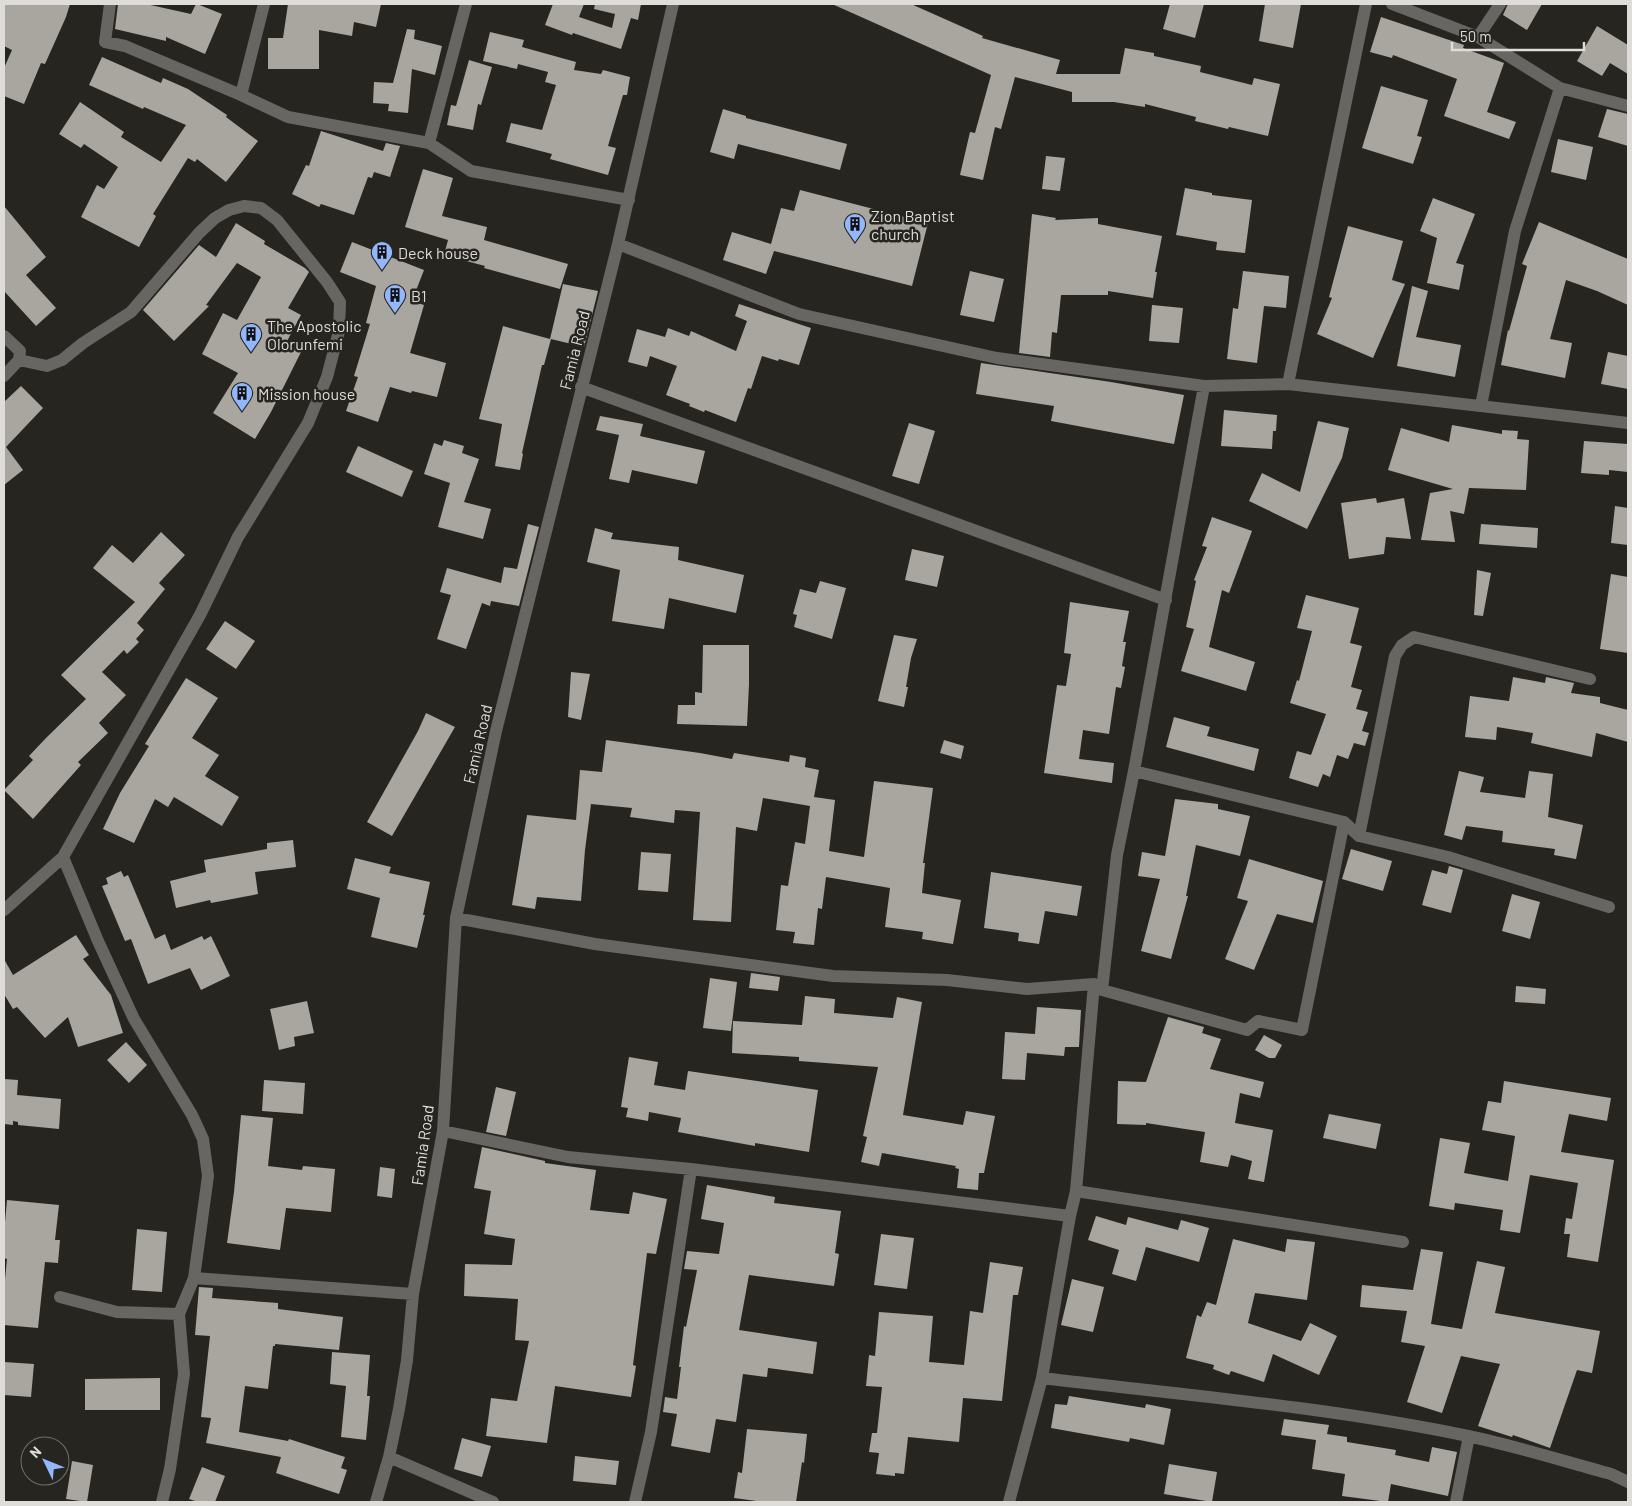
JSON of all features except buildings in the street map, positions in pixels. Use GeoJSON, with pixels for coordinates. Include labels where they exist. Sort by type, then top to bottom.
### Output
{"type":"FeatureCollection","features":[{"type":"Feature","properties":{"kind":"street"},"geometry":{"type":"LineString","coordinates":[[110,4],[105,42],[125,46],[240,95],[288,118],[429,143],[471,171],[629,200]]}},
{"type":"Feature","properties":{"kind":"street"},"geometry":{"type":"LineString","coordinates":[[240,95],[264,4]]}},
{"type":"Feature","properties":{"kind":"street"},"geometry":{"type":"LineString","coordinates":[[429,143],[466,4]]}},
{"type":"Feature","properties":{"kind":"street","name":"Famia Road"},"geometry":{"type":"LineString","coordinates":[[376,1502],[390,1457],[407,1360],[413,1294],[443,1131],[456,918],[496,731],[629,200],[673,4]]}},
{"type":"Feature","properties":{"kind":"street"},"geometry":{"type":"LineString","coordinates":[[1288,384],[1366,4]]}},
{"type":"Feature","properties":{"kind":"street"},"geometry":{"type":"LineString","coordinates":[[1392,4],[1478,37],[1560,88],[1628,106]]}},
{"type":"Feature","properties":{"kind":"street"},"geometry":{"type":"LineString","coordinates":[[1478,37],[1500,4]]}},
{"type":"Feature","properties":{"kind":"street"},"geometry":{"type":"LineString","coordinates":[[1481,406],[1515,231],[1560,88]]}},
{"type":"Feature","properties":{"kind":"street"},"geometry":{"type":"LineString","coordinates":[[4,910],[63,857],[200,615],[238,538],[308,423],[327,377],[339,331],[340,302],[327,282],[277,220],[261,208],[244,206],[229,210],[215,218],[199,232],[131,312],[83,343],[62,360],[47,366],[19,360]]}},
{"type":"Feature","properties":{"kind":"street"},"geometry":{"type":"LineString","coordinates":[[618,244],[800,314],[997,358],[1204,386],[1288,384],[1628,423]]}},
{"type":"Feature","properties":{"kind":"street"},"geometry":{"type":"LineString","coordinates":[[4,336],[20,351],[19,360],[4,376]]}},
{"type":"Feature","properties":{"kind":"street"},"geometry":{"type":"LineString","coordinates":[[1009,1502],[1042,1378],[1076,1191],[1098,987],[1117,855],[1166,600],[1204,386]]}},
{"type":"Feature","properties":{"kind":"street"},"geometry":{"type":"LineString","coordinates":[[581,387],[1166,600]]}},
{"type":"Feature","properties":{"kind":"street"},"geometry":{"type":"LineString","coordinates":[[1359,836],[1395,656],[1402,645],[1414,638],[1590,679]]}},
{"type":"Feature","properties":{"kind":"street"},"geometry":{"type":"LineString","coordinates":[[1134,771],[1344,822],[1359,836],[1448,857],[1609,907]]}},
{"type":"Feature","properties":{"kind":"street"},"geometry":{"type":"LineString","coordinates":[[456,918],[595,944],[833,976],[947,980],[1027,989],[1098,987],[1247,1030],[1258,1021],[1302,1030],[1344,822]]}},
{"type":"Feature","properties":{"kind":"street"},"geometry":{"type":"LineString","coordinates":[[63,857],[134,1020],[192,1115],[203,1140],[208,1176],[194,1278],[179,1314],[184,1374],[170,1469],[162,1502]]}},
{"type":"Feature","properties":{"kind":"street"},"geometry":{"type":"LineString","coordinates":[[443,1131],[568,1157],[691,1169],[1070,1216]]}},
{"type":"Feature","properties":{"kind":"street"},"geometry":{"type":"LineString","coordinates":[[635,1502],[651,1432],[691,1169]]}},
{"type":"Feature","properties":{"kind":"street"},"geometry":{"type":"LineString","coordinates":[[1076,1191],[1403,1242]]}},
{"type":"Feature","properties":{"kind":"street"},"geometry":{"type":"LineString","coordinates":[[194,1278],[413,1294]]}},
{"type":"Feature","properties":{"kind":"street"},"geometry":{"type":"LineString","coordinates":[[60,1297],[117,1312],[179,1314]]}},
{"type":"Feature","properties":{"kind":"street"},"geometry":{"type":"LineString","coordinates":[[1042,1378],[1279,1406],[1469,1436],[1611,1474],[1628,1482]]}},
{"type":"Feature","properties":{"kind":"street"},"geometry":{"type":"LineString","coordinates":[[1456,1502],[1469,1436]]}},
{"type":"Feature","properties":{"kind":"street"},"geometry":{"type":"LineString","coordinates":[[390,1457],[493,1502]]}},
{"type":"Feature","properties":{"kind":"place","name":"Zion Baptist church"},"geometry":{"type":"Point","coordinates":[855,243]}},
{"type":"Feature","properties":{"kind":"place","name":"Deck house"},"geometry":{"type":"Point","coordinates":[382,271]}},
{"type":"Feature","properties":{"kind":"place","name":"B1"},"geometry":{"type":"Point","coordinates":[395,314]}},
{"type":"Feature","properties":{"kind":"place","name":"The Apostolic Olorunfemi"},"geometry":{"type":"Point","coordinates":[251,353]}},
{"type":"Feature","properties":{"kind":"place","name":"Mission house"},"geometry":{"type":"Point","coordinates":[242,412]}}]}
